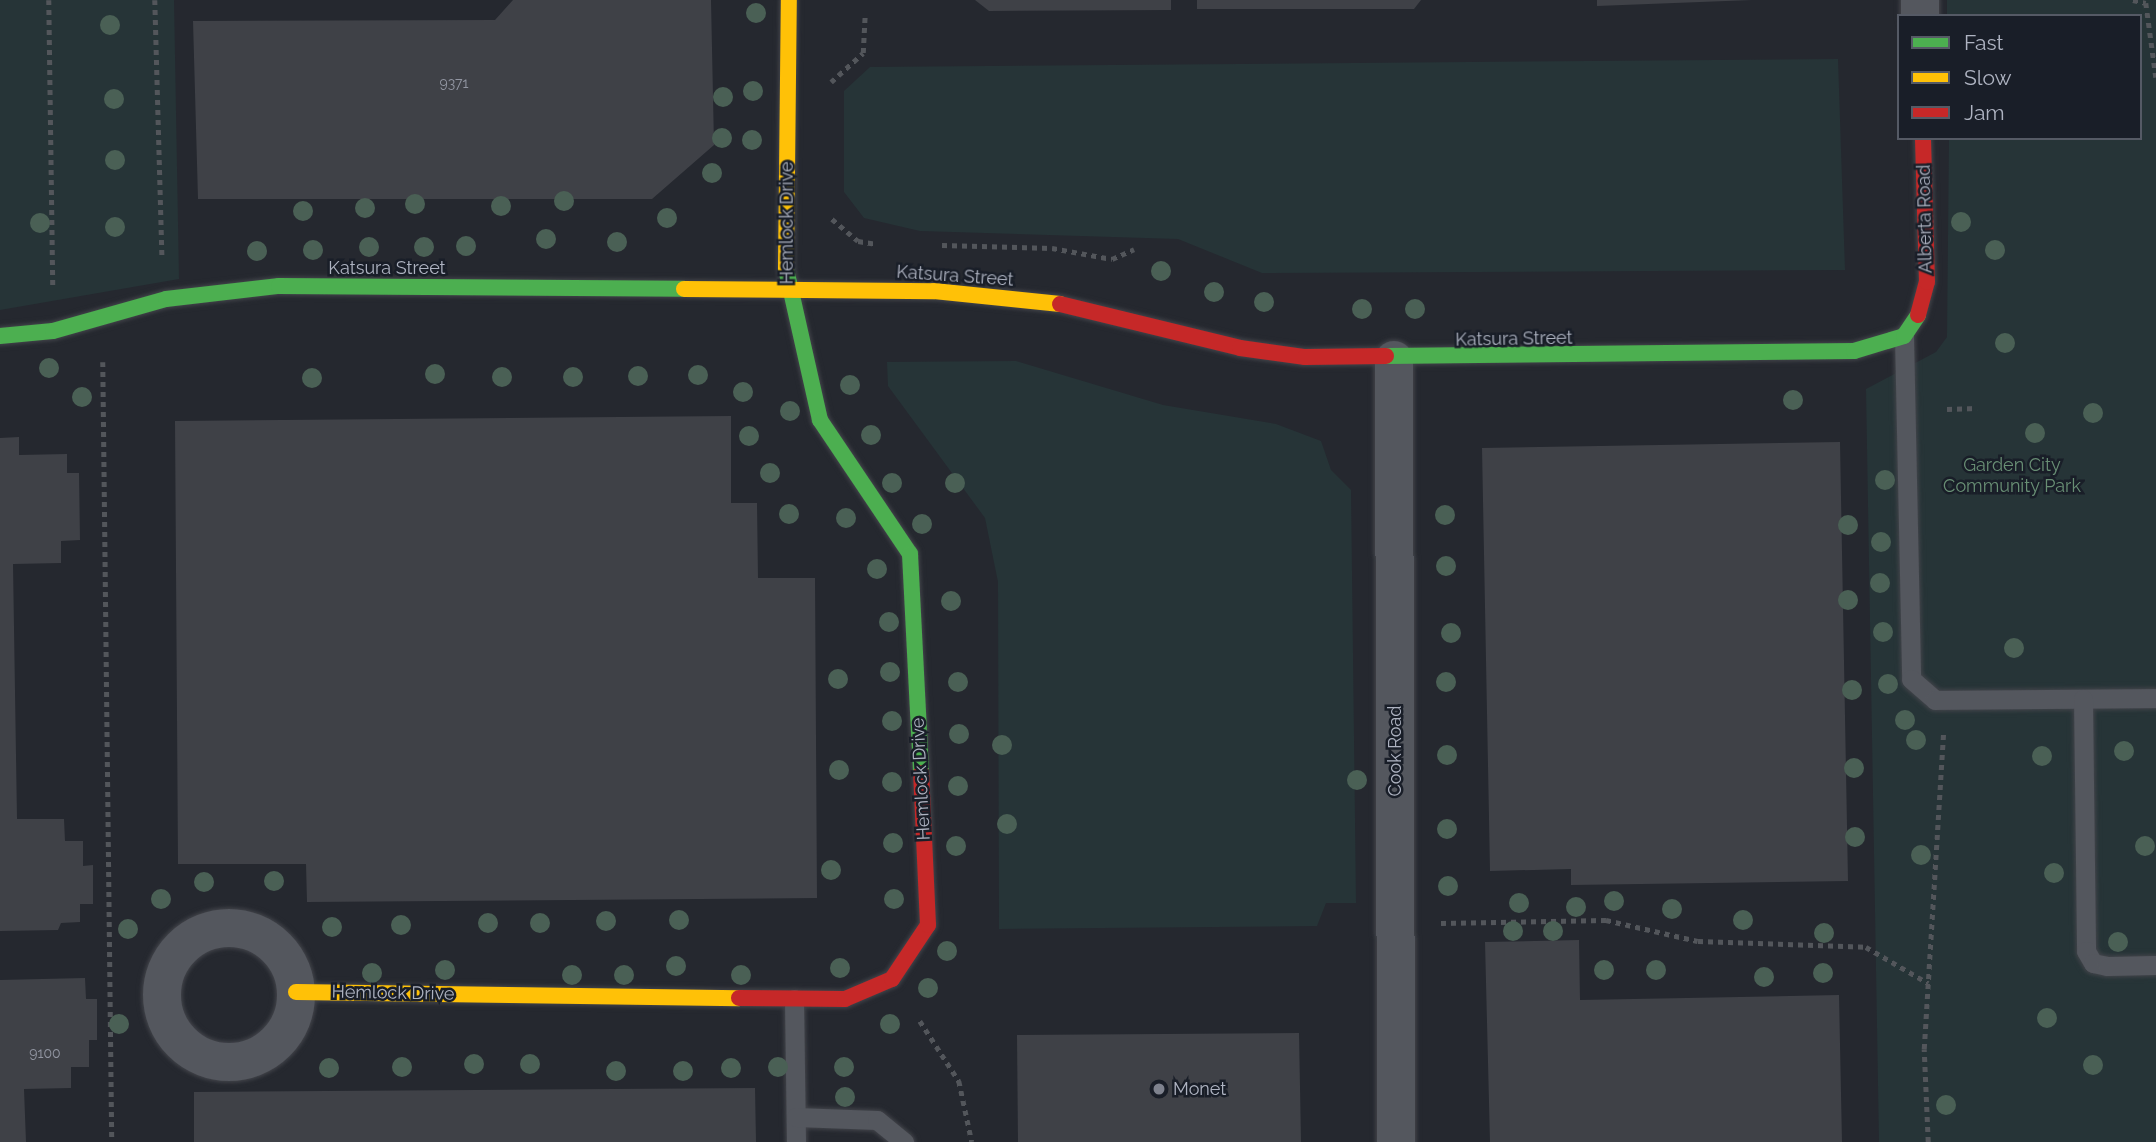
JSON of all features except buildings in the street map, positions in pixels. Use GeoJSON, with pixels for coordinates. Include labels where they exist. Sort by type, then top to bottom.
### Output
{"type":"FeatureCollection","features":[{"type":"Feature","properties":{"kind":"street","name":"Hemlock Drive"},"geometry":{"type":"LineString","coordinates":[[296,992],[845,999],[892,979],[928,925],[910,554],[820,420],[786,290],[789,0]]}},
{"type":"Feature","properties":{"kind":"street","name":"Alberta Road"},"geometry":{"type":"LineString","coordinates":[[1904,336],[1927,282],[1923,140]]}},
{"type":"Feature","properties":{"kind":"street","name":"Katsura Street"},"geometry":{"type":"LineString","coordinates":[[0,336],[53,331],[105,314],[166,299],[279,286],[934,291],[1058,304],[1240,348],[1394,360],[1854,351],[1904,336]]}},
{"type":"Feature","properties":{"kind":"street","name":"Cook Road"},"geometry":{"type":"LineString","coordinates":[[1394,360],[1396,1142]]}},
{"type":"Feature","properties":{"kind":"lane"},"geometry":{"type":"LineString","coordinates":[[1904,336],[1911,679],[1935,700],[2156,698]]}},
{"type":"Feature","properties":{"kind":"lane"},"geometry":{"type":"LineString","coordinates":[[2083,699],[2086,951],[2093,962],[2107,966],[2156,965]]}},
{"type":"Feature","properties":{"kind":"lane"},"geometry":{"type":"LineString","coordinates":[[794,999],[796,1142]]}},
{"type":"Feature","properties":{"kind":"lane"},"geometry":{"type":"LineString","coordinates":[[796,1117],[877,1120],[904,1142]]}},
{"type":"Feature","properties":{"kind":"path"},"geometry":{"type":"LineString","coordinates":[[49,0],[53,331]]}},
{"type":"Feature","properties":{"kind":"path"},"geometry":{"type":"LineString","coordinates":[[155,0],[166,299]]}},
{"type":"Feature","properties":{"kind":"path"},"geometry":{"type":"LineString","coordinates":[[2133,0],[2146,3],[2156,77]]}},
{"type":"Feature","properties":{"kind":"path"},"geometry":{"type":"LineString","coordinates":[[830,95],[830,82],[863,53],[865,13]]}},
{"type":"Feature","properties":{"kind":"path"},"geometry":{"type":"LineString","coordinates":[[830,209],[832,222],[858,241],[883,245]]}},
{"type":"Feature","properties":{"kind":"path"},"geometry":{"type":"LineString","coordinates":[[933,246],[1052,248],[1112,259],[1134,249]]}},
{"type":"Feature","properties":{"kind":"path"},"geometry":{"type":"LineString","coordinates":[[105,314],[112,1142]]}},
{"type":"Feature","properties":{"kind":"path"},"geometry":{"type":"LineString","coordinates":[[1947,409],[1977,408]]}},
{"type":"Feature","properties":{"kind":"path"},"geometry":{"type":"LineString","coordinates":[[1928,1142],[1928,983],[1944,741],[1935,700]]}},
{"type":"Feature","properties":{"kind":"path"},"geometry":{"type":"LineString","coordinates":[[1441,923],[1606,920],[1698,941],[1866,947],[1928,983]]}},
{"type":"Feature","properties":{"kind":"path"},"geometry":{"type":"LineString","coordinates":[[920,1021],[959,1081],[972,1142]]}},
{"type":"Feature","properties":{"kind":"green space"},"geometry":{"type":"Polygon","coordinates":[[[0,0],[174,0],[179,279],[0,310],[0,0]]]}},
{"type":"Feature","properties":{"kind":"green space","name":"Garden City Community Park"},"geometry":{"type":"Polygon","coordinates":[[[1947,0],[2156,0],[2156,1142],[1879,1142],[1866,389],[1936,352],[1947,337],[1949,140],[2142,140],[2142,14],[1947,14],[1947,0]]]}},
{"type":"Feature","properties":{"kind":"green space"},"geometry":{"type":"Polygon","coordinates":[[[1838,59],[1845,270],[1262,273],[1178,239],[920,231],[864,218],[844,192],[844,91],[870,67],[1838,59]]]}},
{"type":"Feature","properties":{"kind":"green space"},"geometry":{"type":"Polygon","coordinates":[[[1016,361],[1163,405],[1276,424],[1321,441],[1331,470],[1351,490],[1356,903],[1326,903],[1317,926],[999,929],[998,582],[985,518],[888,386],[887,362],[1016,361]]]}},
{"type":"Feature","properties":{"kind":"traffic: fast"},"geometry":{"type":"LineString","coordinates":[[786,269],[820,420],[910,554],[921,773]]}},
{"type":"Feature","properties":{"kind":"traffic: fast"},"geometry":{"type":"LineString","coordinates":[[0,336],[53,331],[166,299],[279,286],[684,289]]}},
{"type":"Feature","properties":{"kind":"traffic: fast"},"geometry":{"type":"LineString","coordinates":[[1386,356],[1854,351],[1904,336],[1918,315]]}},
{"type":"Feature","properties":{"kind":"traffic: slow"},"geometry":{"type":"LineString","coordinates":[[786,269],[789,0]]}},
{"type":"Feature","properties":{"kind":"traffic: slow"},"geometry":{"type":"LineString","coordinates":[[684,289],[934,291],[1060,304]]}},
{"type":"Feature","properties":{"kind":"traffic: slow"},"geometry":{"type":"LineString","coordinates":[[296,992],[739,998]]}},
{"type":"Feature","properties":{"kind":"traffic: jam"},"geometry":{"type":"LineString","coordinates":[[1918,315],[1927,282],[1923,140]]}},
{"type":"Feature","properties":{"kind":"traffic: jam"},"geometry":{"type":"LineString","coordinates":[[1060,304],[1240,348],[1305,357],[1386,356]]}},
{"type":"Feature","properties":{"kind":"traffic: jam"},"geometry":{"type":"LineString","coordinates":[[739,998],[845,999],[892,979],[928,925],[921,773]]}},
{"type":"Feature","properties":{"kind":"place","name":"Monet"},"geometry":{"type":"Point","coordinates":[1159,1089]}}]}
